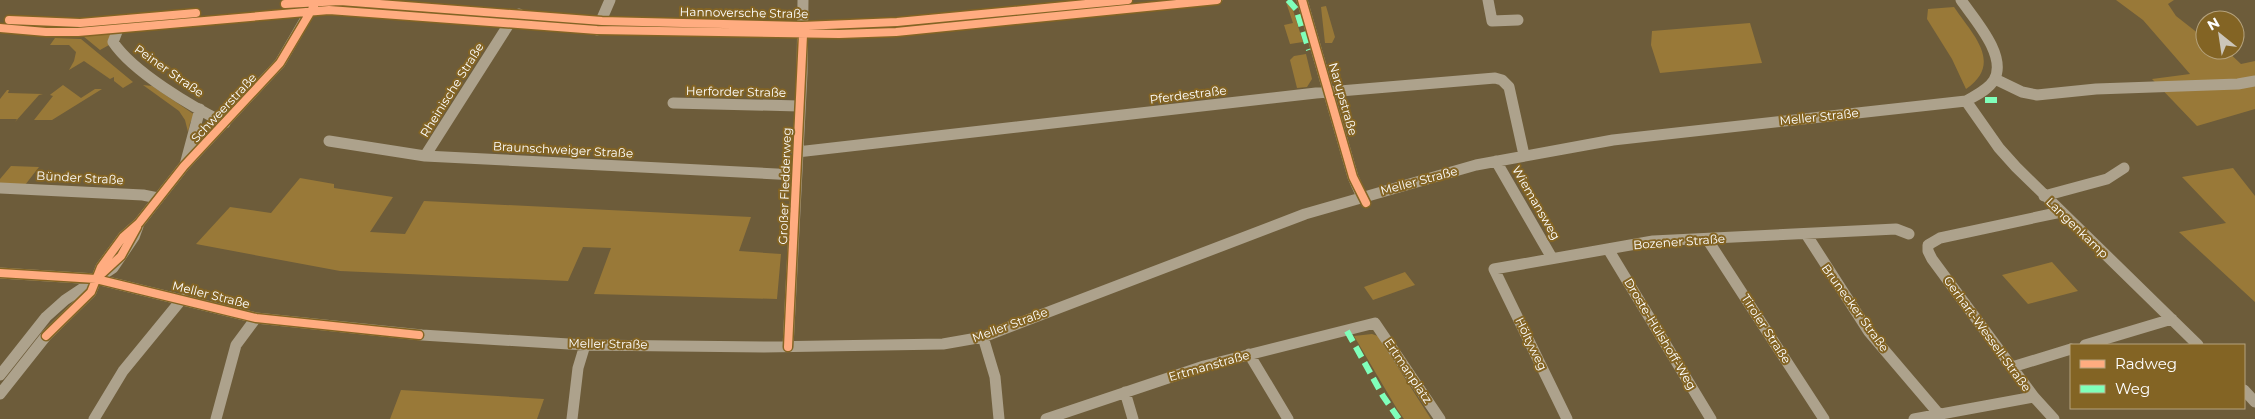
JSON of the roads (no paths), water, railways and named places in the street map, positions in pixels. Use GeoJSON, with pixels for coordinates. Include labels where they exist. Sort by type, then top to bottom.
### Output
{"type":"FeatureCollection","features":[{"type":"Feature","properties":{"kind":"main road","name":"Hannoversche Straße"},"geometry":{"type":"LineString","coordinates":[[0,28],[46,32],[118,29],[314,6],[340,0],[519,14],[600,26]]}},
{"type":"Feature","properties":{"kind":"main road","name":"Hannoversche Straße"},"geometry":{"type":"LineString","coordinates":[[803,30],[1128,0]]}},
{"type":"Feature","properties":{"kind":"main road","name":"Hannoversche Straße"},"geometry":{"type":"LineString","coordinates":[[0,20],[80,23],[314,6],[337,10],[509,24],[896,32],[1217,0]]}},
{"type":"Feature","properties":{"kind":"street"},"geometry":{"type":"LineString","coordinates":[[600,26],[610,0]]}},
{"type":"Feature","properties":{"kind":"street","name":"Großer Fledderweg"},"geometry":{"type":"LineString","coordinates":[[788,347],[800,106],[803,30],[802,0]]}},
{"type":"Feature","properties":{"kind":"street","name":"Narupstraße"},"geometry":{"type":"LineString","coordinates":[[1302,0],[1353,177],[1362,197]]}},
{"type":"Feature","properties":{"kind":"street"},"geometry":{"type":"LineString","coordinates":[[1488,0],[1492,21],[1518,20]]}},
{"type":"Feature","properties":{"kind":"street"},"geometry":{"type":"LineString","coordinates":[[1961,0],[1993,48],[1998,68],[1995,79],[1988,90],[1966,101]]}},
{"type":"Feature","properties":{"kind":"street","name":"Schweerstraße"},"geometry":{"type":"LineString","coordinates":[[96,279],[112,268],[134,237],[139,223],[184,166],[280,63],[314,6]]}},
{"type":"Feature","properties":{"kind":"street","name":"Rheinische Straße"},"geometry":{"type":"LineString","coordinates":[[425,156],[509,24],[519,14]]}},
{"type":"Feature","properties":{"kind":"street","name":"Peiner Straße"},"geometry":{"type":"LineString","coordinates":[[118,29],[113,42],[116,49],[140,70],[200,109],[226,123]]}},
{"type":"Feature","properties":{"kind":"street","name":"Pferdestraße"},"geometry":{"type":"LineString","coordinates":[[797,152],[1247,101],[1495,78],[1502,80],[1509,87],[1524,155]]}},
{"type":"Feature","properties":{"kind":"street"},"geometry":{"type":"LineString","coordinates":[[1995,79],[2028,94],[2037,95],[2096,89],[2238,84],[2255,81]]}},
{"type":"Feature","properties":{"kind":"street","name":"Meller Straße"},"geometry":{"type":"LineString","coordinates":[[0,273],[96,279],[256,318],[422,335],[585,345],[788,347],[943,344],[983,337],[1305,214],[1496,161],[1622,139],[1966,101]]}},
{"type":"Feature","properties":{"kind":"street","name":"Langenkamp"},"geometry":{"type":"LineString","coordinates":[[1966,101],[1999,148],[2044,196],[2197,344]]}},
{"type":"Feature","properties":{"kind":"street","name":"Herforder Straße"},"geometry":{"type":"LineString","coordinates":[[672,103],[800,106]]}},
{"type":"Feature","properties":{"kind":"street","name":"Peiner Straße"},"geometry":{"type":"LineString","coordinates":[[184,166],[200,109]]}},
{"type":"Feature","properties":{"kind":"street","name":"Braunschweiger Straße"},"geometry":{"type":"LineString","coordinates":[[329,141],[425,156],[796,176]]}},
{"type":"Feature","properties":{"kind":"street","name":"Wiemansweg"},"geometry":{"type":"LineString","coordinates":[[1496,161],[1552,258]]}},
{"type":"Feature","properties":{"kind":"street"},"geometry":{"type":"LineString","coordinates":[[2044,196],[2107,179],[2124,168]]}},
{"type":"Feature","properties":{"kind":"street","name":"Bünder Straße"},"geometry":{"type":"LineString","coordinates":[[0,188],[143,195],[158,198]]}},
{"type":"Feature","properties":{"kind":"street","name":"Gerhart-Wessell-Straße"},"geometry":{"type":"LineString","coordinates":[[2054,419],[2034,397],[1932,259],[1928,251],[1928,245],[1940,238],[2060,212]]}},
{"type":"Feature","properties":{"kind":"street","name":"Bozener Straße"},"geometry":{"type":"LineString","coordinates":[[1494,269],[1653,241],[1896,229],[1909,234]]}},
{"type":"Feature","properties":{"kind":"street","name":"Brunecker Straße"},"geometry":{"type":"LineString","coordinates":[[1806,234],[1812,247],[1870,332],[1938,413]]}},
{"type":"Feature","properties":{"kind":"street","name":"Tiroler Straße"},"geometry":{"type":"LineString","coordinates":[[1707,239],[1824,419]]}},
{"type":"Feature","properties":{"kind":"street","name":"Droste-Hülshoff-Weg"},"geometry":{"type":"LineString","coordinates":[[1608,248],[1711,419]]}},
{"type":"Feature","properties":{"kind":"street","name":"Höltyweg"},"geometry":{"type":"LineString","coordinates":[[1494,269],[1567,419]]}},
{"type":"Feature","properties":{"kind":"street"},"geometry":{"type":"LineString","coordinates":[[0,375],[46,317],[65,300],[96,279]]}},
{"type":"Feature","properties":{"kind":"street"},"geometry":{"type":"LineString","coordinates":[[0,394],[46,336],[91,292],[96,279]]}},
{"type":"Feature","properties":{"kind":"street"},"geometry":{"type":"LineString","coordinates":[[94,419],[107,392],[182,299]]}},
{"type":"Feature","properties":{"kind":"street"},"geometry":{"type":"LineString","coordinates":[[216,419],[236,345],[256,318]]}},
{"type":"Feature","properties":{"kind":"street"},"geometry":{"type":"LineString","coordinates":[[2088,344],[2172,319]]}},
{"type":"Feature","properties":{"kind":"street","name":"Ertmanstraße"},"geometry":{"type":"LineString","coordinates":[[1046,419],[1204,366],[1375,323]]}},
{"type":"Feature","properties":{"kind":"street","name":"Ertmanplatz"},"geometry":{"type":"LineString","coordinates":[[1375,323],[1440,419]]}},
{"type":"Feature","properties":{"kind":"street"},"geometry":{"type":"LineString","coordinates":[[983,337],[995,376],[999,419]]}},
{"type":"Feature","properties":{"kind":"street"},"geometry":{"type":"LineString","coordinates":[[572,419],[578,368],[585,345]]}},
{"type":"Feature","properties":{"kind":"street"},"geometry":{"type":"LineString","coordinates":[[2012,367],[2070,349]]}},
{"type":"Feature","properties":{"kind":"street"},"geometry":{"type":"LineString","coordinates":[[1249,354],[1288,419]]}},
{"type":"Feature","properties":{"kind":"street"},"geometry":{"type":"LineString","coordinates":[[2245,391],[2255,402]]}},
{"type":"Feature","properties":{"kind":"street"},"geometry":{"type":"LineString","coordinates":[[1125,392],[1133,419]]}},
{"type":"Feature","properties":{"kind":"street"},"geometry":{"type":"LineString","coordinates":[[1914,419],[1938,413],[2034,397]]}}]}
